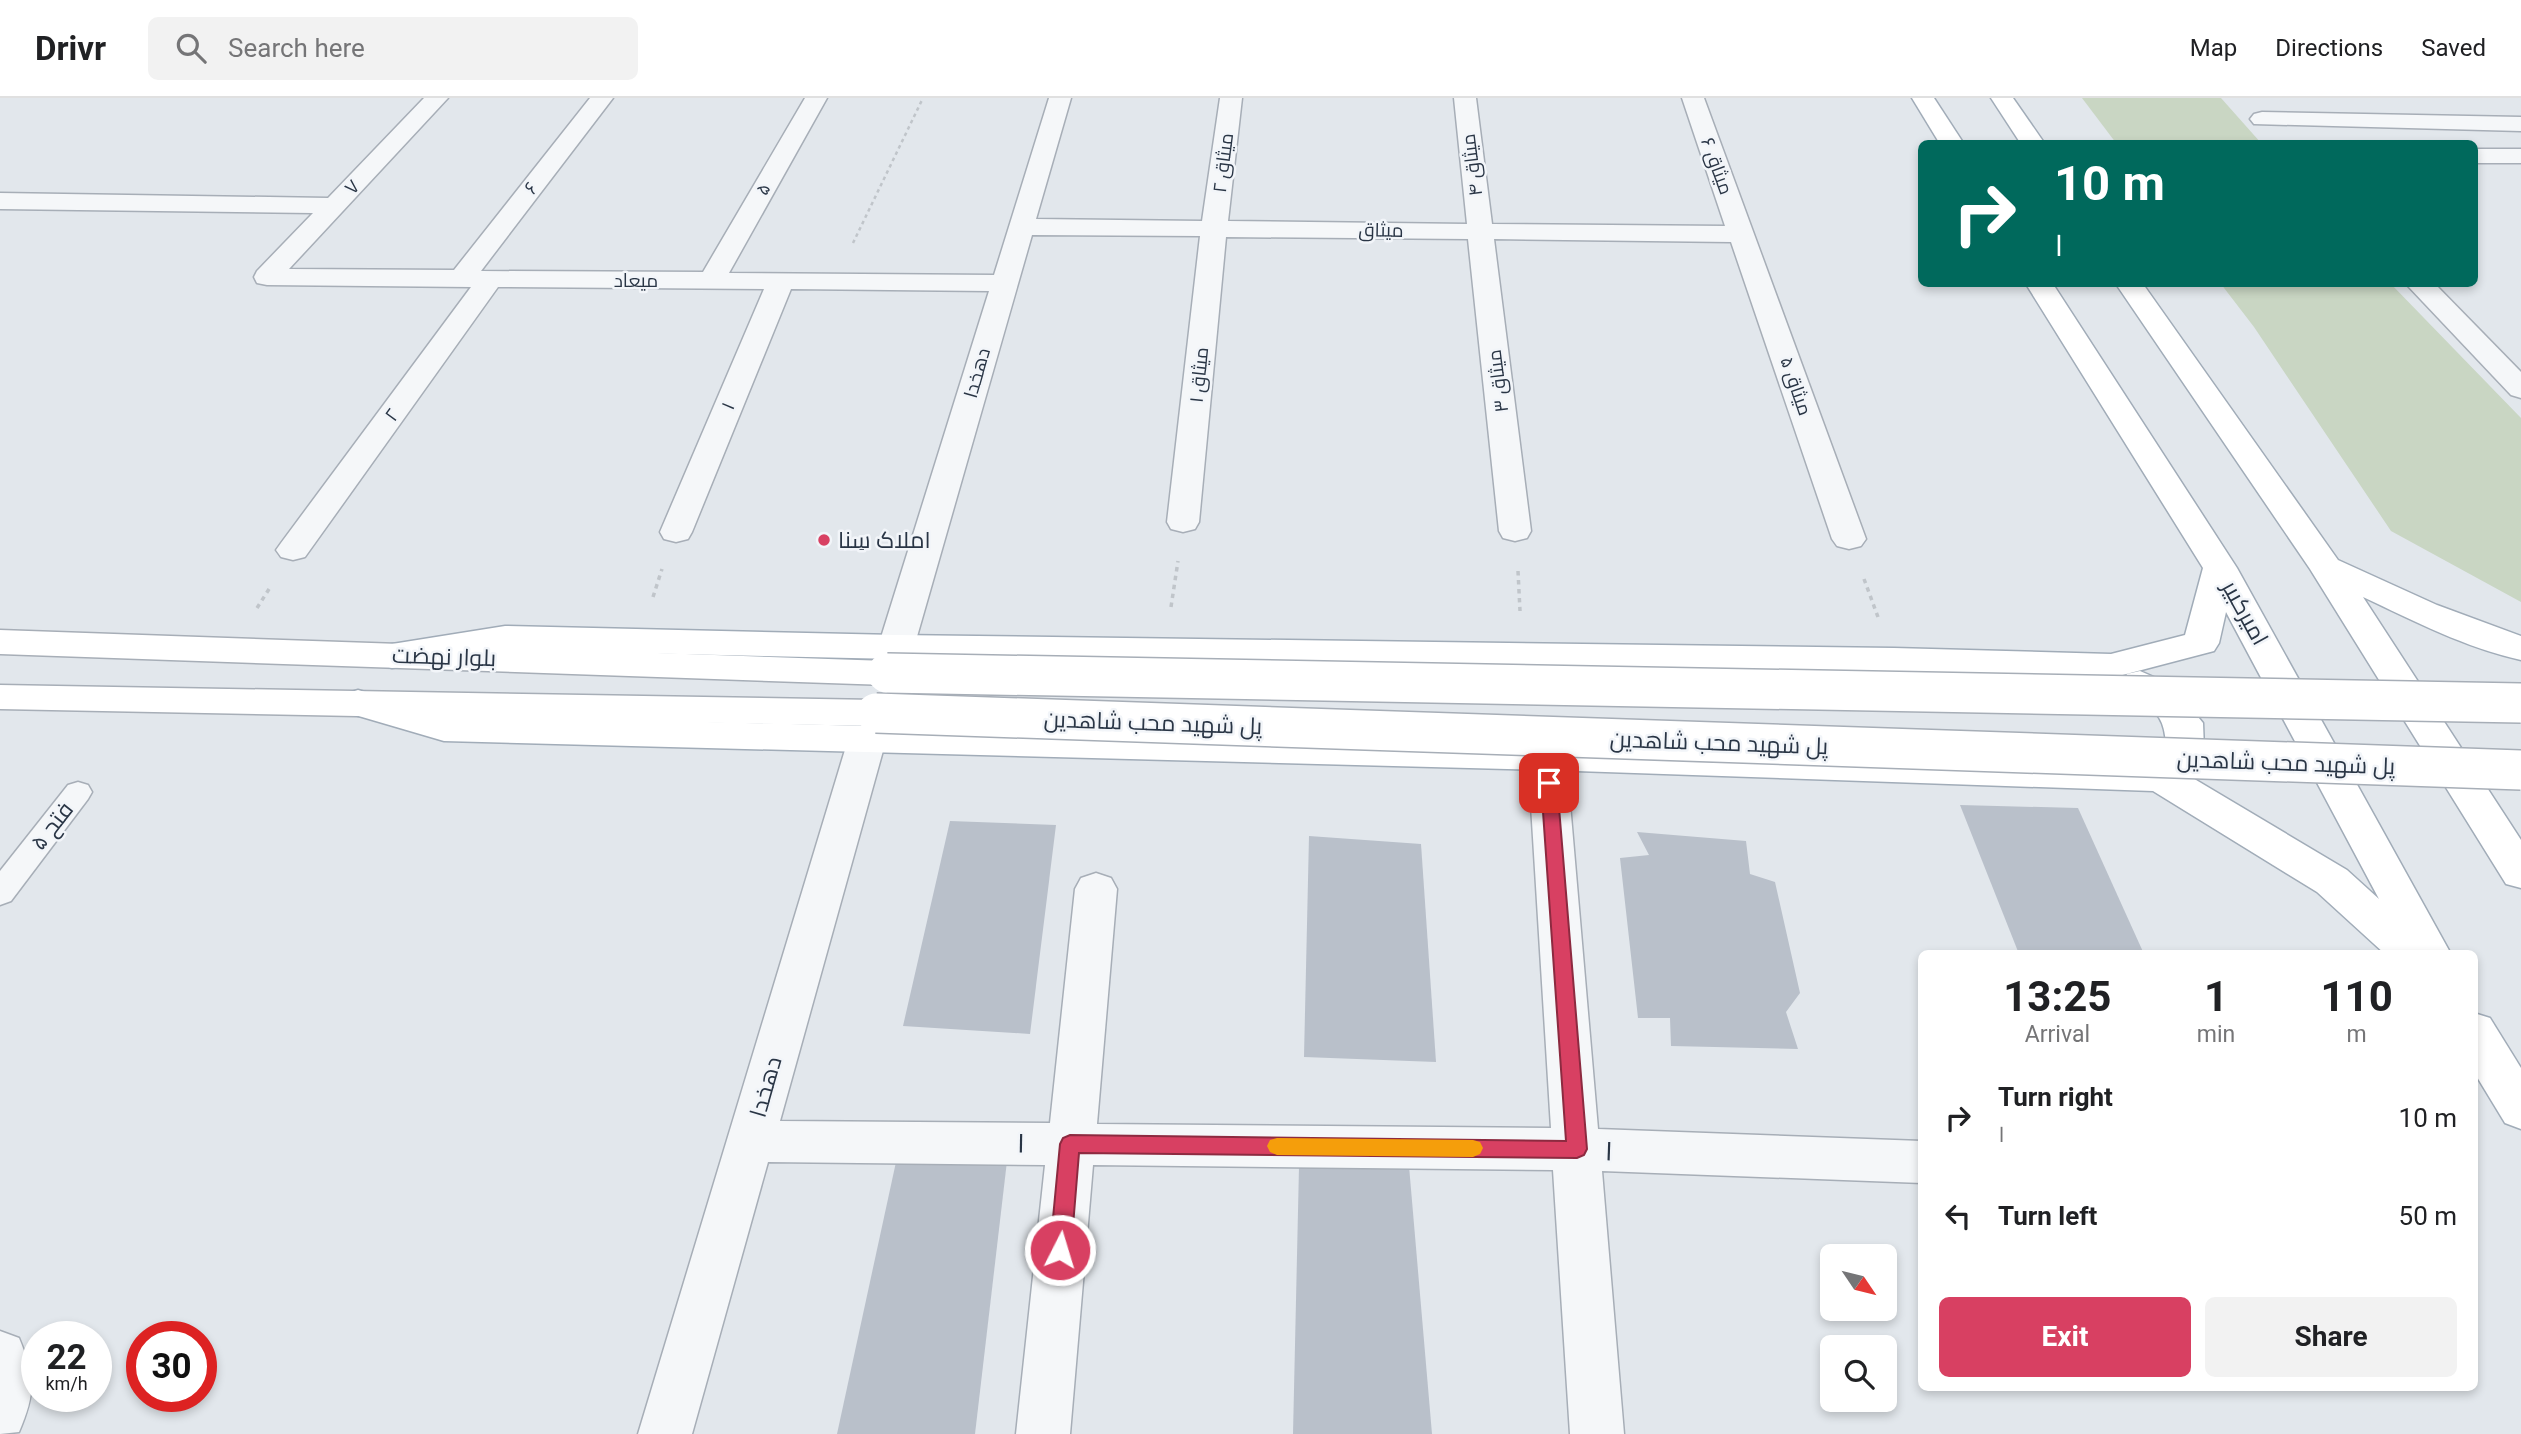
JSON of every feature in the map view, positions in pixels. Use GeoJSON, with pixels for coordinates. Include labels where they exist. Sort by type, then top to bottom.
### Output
{"type":"FeatureCollection","features":[{"type":"Feature","properties":{"kind":"main road"},"geometry":{"type":"LineString","coordinates":[[1923,98],[1949,140]]}},
{"type":"Feature","properties":{"kind":"main road"},"geometry":{"type":"LineString","coordinates":[[2001,98],[2030,140]]}},
{"type":"Feature","properties":{"kind":"main road","name":"امیرکبیر"},"geometry":{"type":"LineString","coordinates":[[2042,287],[2220,568],[2428,950]]}},
{"type":"Feature","properties":{"kind":"main road"},"geometry":{"type":"LineString","coordinates":[[2132,287],[2326,567],[2521,873]]}},
{"type":"Feature","properties":{"kind":"main road"},"geometry":{"type":"LineString","coordinates":[[2326,567],[2438,619],[2501,645],[2521,648]]}},
{"type":"Feature","properties":{"kind":"main road"},"geometry":{"type":"LineString","coordinates":[[892,660],[1165,651],[1894,660],[2111,666],[2201,643],[2220,568]]}},
{"type":"Feature","properties":{"kind":"main road","name":"بلوار نهضت"},"geometry":{"type":"LineString","coordinates":[[0,642],[392,656],[892,660]]}},
{"type":"Feature","properties":{"kind":"main road","name":"پل شهید محب شاهدین"},"geometry":{"type":"LineString","coordinates":[[892,660],[2521,702]]}},
{"type":"Feature","properties":{"kind":"main road"},"geometry":{"type":"LineString","coordinates":[[2111,666],[2159,694],[2184,723],[2185,750],[2161,777]]}},
{"type":"Feature","properties":{"kind":"main road"},"geometry":{"type":"LineString","coordinates":[[0,697],[358,703],[444,728],[872,726],[1547,757],[2161,777],[2332,881],[2409,950]]}},
{"type":"Feature","properties":{"kind":"main road","name":"پل شهید محب شاهدین"},"geometry":{"type":"LineString","coordinates":[[872,726],[2521,769]]}},
{"type":"Feature","properties":{"kind":"main road"},"geometry":{"type":"LineString","coordinates":[[2478,1038],[2521,1109]]}},
{"type":"Feature","properties":{"kind":"street","name":"۷"},"geometry":{"type":"LineString","coordinates":[[267,278],[437,98]]}},
{"type":"Feature","properties":{"kind":"street","name":"۶"},"geometry":{"type":"LineString","coordinates":[[475,279],[602,98]]}},
{"type":"Feature","properties":{"kind":"street","name":"۵"},"geometry":{"type":"LineString","coordinates":[[711,281],[816,98]]}},
{"type":"Feature","properties":{"kind":"street","name":"دهخدا"},"geometry":{"type":"LineString","coordinates":[[892,660],[1060,98]]}},
{"type":"Feature","properties":{"kind":"street","name":"میثاق ۲"},"geometry":{"type":"LineString","coordinates":[[1214,229],[1231,98]]}},
{"type":"Feature","properties":{"kind":"street","name":"میثاق ۶"},"geometry":{"type":"LineString","coordinates":[[1693,98],[1742,234]]}},
{"type":"Feature","properties":{"kind":"street","name":"میثاق ۴"},"geometry":{"type":"LineString","coordinates":[[1465,99],[1480,231]]}},
{"type":"Feature","properties":{"kind":"street"},"geometry":{"type":"LineString","coordinates":[[2282,140],[2256,112],[2521,124]]}},
{"type":"Feature","properties":{"kind":"street"},"geometry":{"type":"LineString","coordinates":[[2478,156],[2521,156]]}},
{"type":"Feature","properties":{"kind":"street"},"geometry":{"type":"LineString","coordinates":[[0,201],[334,206]]}},
{"type":"Feature","properties":{"kind":"street","name":"میثاق"},"geometry":{"type":"LineString","coordinates":[[1021,227],[1742,234]]}},
{"type":"Feature","properties":{"kind":"street","name":"میثاق ۱"},"geometry":{"type":"LineString","coordinates":[[1183,522],[1214,229]]}},
{"type":"Feature","properties":{"kind":"street","name":"میثاق ۳"},"geometry":{"type":"LineString","coordinates":[[1480,231],[1515,531]]}},
{"type":"Feature","properties":{"kind":"street","name":"میثاق ۵"},"geometry":{"type":"LineString","coordinates":[[1742,234],[1849,539]]}},
{"type":"Feature","properties":{"kind":"street","name":"میعاد"},"geometry":{"type":"LineString","coordinates":[[267,278],[1004,283]]}},
{"type":"Feature","properties":{"kind":"street","name":"۲"},"geometry":{"type":"LineString","coordinates":[[293,550],[475,279]]}},
{"type":"Feature","properties":{"kind":"street","name":"۱"},"geometry":{"type":"LineString","coordinates":[[676,532],[781,281]]}},
{"type":"Feature","properties":{"kind":"street"},"geometry":{"type":"LineString","coordinates":[[2423,287],[2521,389]]}},
{"type":"Feature","properties":{"kind":"street","name":"دهخدا"},"geometry":{"type":"LineString","coordinates":[[666,1434],[872,726]]}},
{"type":"Feature","properties":{"kind":"street"},"geometry":{"type":"LineString","coordinates":[[1547,757],[1597,1434]]}},
{"type":"Feature","properties":{"kind":"street"},"geometry":{"type":"LineString","coordinates":[[1043,1434],[1096,889]]}},
{"type":"Feature","properties":{"kind":"street","name":"۱"},"geometry":{"type":"LineString","coordinates":[[751,1141],[1577,1149],[1918,1162]]}},
{"type":"Feature","properties":{"kind":"street"},"geometry":{"type":"LineString","coordinates":[[0,1356],[7,1379],[0,1413]]}},
{"type":"Feature","properties":{"kind":"lane","name":"۵ فتح"},"geometry":{"type":"LineString","coordinates":[[0,893],[78,792]]}},
{"type":"Feature","properties":{"kind":"path"},"geometry":{"type":"LineString","coordinates":[[834,281],[923,98]]}},
{"type":"Feature","properties":{"kind":"path"},"geometry":{"type":"LineString","coordinates":[[1165,651],[1183,522]]}},
{"type":"Feature","properties":{"kind":"path"},"geometry":{"type":"LineString","coordinates":[[1515,531],[1523,656]]}},
{"type":"Feature","properties":{"kind":"path"},"geometry":{"type":"LineString","coordinates":[[1849,539],[1894,660]]}},
{"type":"Feature","properties":{"kind":"path"},"geometry":{"type":"LineString","coordinates":[[230,650],[293,550]]}},
{"type":"Feature","properties":{"kind":"green space"},"geometry":{"type":"Polygon","coordinates":[[[2082,98],[2221,98],[2258,140],[2114,140],[2082,98]]]}},
{"type":"Feature","properties":{"kind":"green space"},"geometry":{"type":"Polygon","coordinates":[[[2223,287],[2394,287],[2521,418],[2521,602],[2391,531],[2254,327],[2223,287]]]}},
{"type":"Feature","properties":{"kind":"building"},"geometry":{"type":"Polygon","coordinates":[[[1960,805],[2078,808],[2142,950],[2017,950],[1960,805]]]}},
{"type":"Feature","properties":{"kind":"building"},"geometry":{"type":"Polygon","coordinates":[[[950,821],[1056,825],[1030,1034],[903,1026],[950,821]]]}},
{"type":"Feature","properties":{"kind":"building"},"geometry":{"type":"Polygon","coordinates":[[[1637,832],[1746,841],[1750,874],[1775,882],[1800,993],[1786,1012],[1798,1049],[1671,1046],[1670,1018],[1638,1018],[1620,858],[1649,855],[1637,832]]]}},
{"type":"Feature","properties":{"kind":"building"},"geometry":{"type":"Polygon","coordinates":[[[1309,836],[1421,844],[1436,1062],[1304,1057],[1309,836]]]}},
{"type":"Feature","properties":{"kind":"building"},"geometry":{"type":"Polygon","coordinates":[[[1007,1161],[975,1434],[837,1434],[896,1162],[1007,1161]]]}},
{"type":"Feature","properties":{"kind":"building"},"geometry":{"type":"Polygon","coordinates":[[[1409,1166],[1432,1434],[1293,1434],[1299,1167],[1409,1166]]]}},
{"type":"Feature","properties":{"kind":"slow traffic"},"geometry":{"type":"LineString","coordinates":[[1277,1146],[1473,1148]]}},
{"type":"Feature","properties":{"kind":"place","name":"املاک سِنا"},"geometry":{"type":"Point","coordinates":[824,540]}},
{"type":"Feature","properties":{"kind":"route"},"geometry":{"type":"LineString","coordinates":[[1060,1250],[1070,1144],[1577,1149],[1549,783]]}}]}
